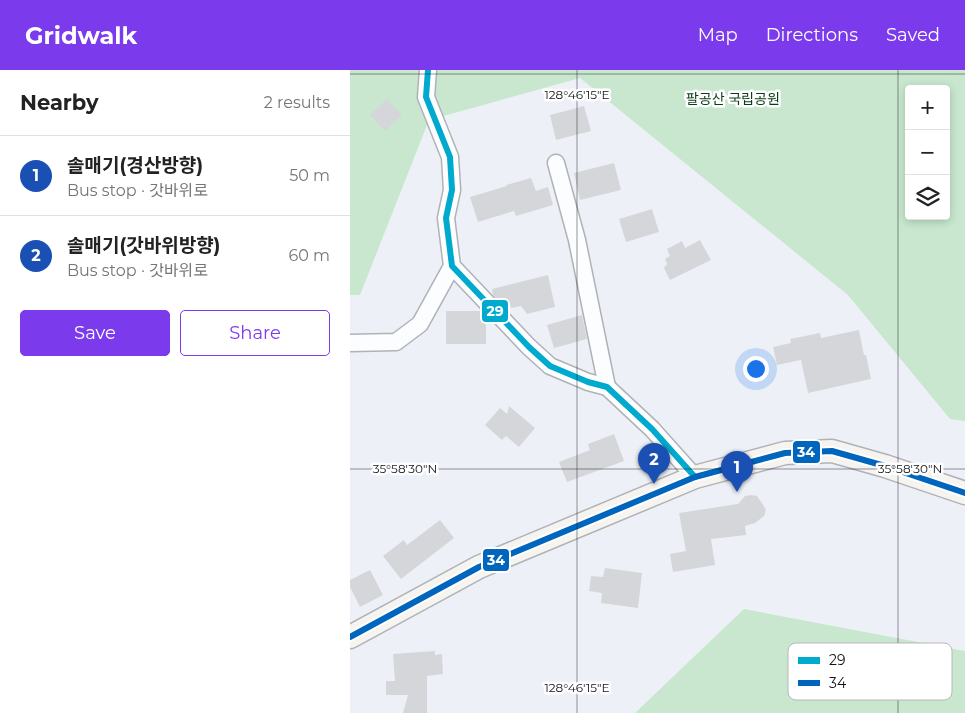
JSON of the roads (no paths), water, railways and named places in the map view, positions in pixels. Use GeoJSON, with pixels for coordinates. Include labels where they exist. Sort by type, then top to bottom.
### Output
{"type":"FeatureCollection","features":[{"type":"Feature","properties":{"kind":"street"},"geometry":{"type":"LineString","coordinates":[[350,343],[396,342],[420,324],[452,266],[446,218],[452,190],[450,157],[426,97],[428,70]]}},
{"type":"Feature","properties":{"kind":"street"},"geometry":{"type":"LineString","coordinates":[[556,163],[578,240],[607,387]]}},
{"type":"Feature","properties":{"kind":"street"},"geometry":{"type":"LineString","coordinates":[[452,266],[529,347],[550,366],[588,382],[607,387],[652,429],[694,477]]}},
{"type":"Feature","properties":{"kind":"street"},"geometry":{"type":"LineString","coordinates":[[350,637],[479,567],[694,477],[785,453],[832,452],[885,466],[965,493]]}},
{"type":"Feature","properties":{"kind":"place","name":"솔매기(갓바위방향)"},"geometry":{"type":"Point","coordinates":[654,484]}},
{"type":"Feature","properties":{"kind":"place","name":"솔매기(경산방향)"},"geometry":{"type":"Point","coordinates":[737,492]}},
{"type":"Feature","properties":{"kind":"park label","name":"팔공산 국립공원"},"geometry":{"type":"Point","coordinates":[733,99]}}]}
